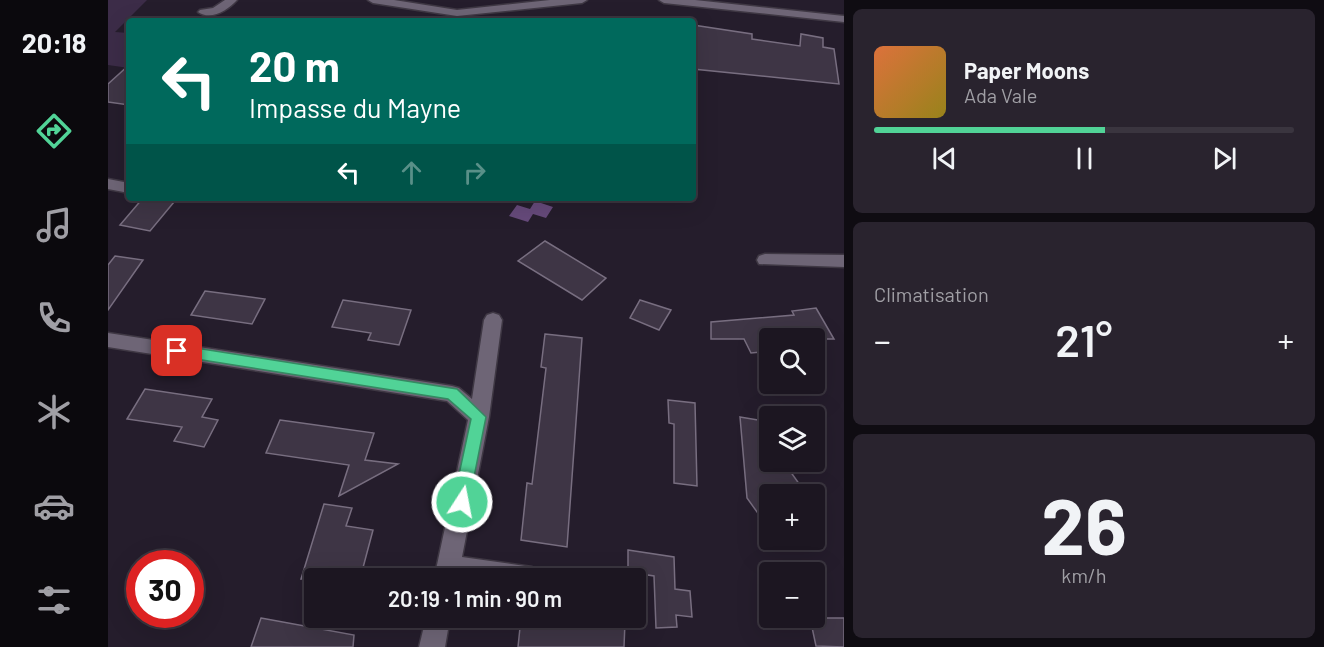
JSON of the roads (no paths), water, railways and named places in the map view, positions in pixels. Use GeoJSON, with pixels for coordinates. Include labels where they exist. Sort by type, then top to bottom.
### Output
{"type":"FeatureCollection","features":[{"type":"Feature","properties":{"kind":"street"},"geometry":{"type":"LineString","coordinates":[[204,12],[216,11],[232,0]]}},
{"type":"Feature","properties":{"kind":"street"},"geometry":{"type":"LineString","coordinates":[[373,0],[455,17],[582,0]]}},
{"type":"Feature","properties":{"kind":"street"},"geometry":{"type":"LineString","coordinates":[[664,0],[844,19]]}},
{"type":"Feature","properties":{"kind":"street"},"geometry":{"type":"LineString","coordinates":[[108,184],[126,187]]}},
{"type":"Feature","properties":{"kind":"street"},"geometry":{"type":"LineString","coordinates":[[765,260],[844,261]]}},
{"type":"Feature","properties":{"kind":"street"},"geometry":{"type":"LineString","coordinates":[[449,568],[479,417],[493,320]]}},
{"type":"Feature","properties":{"kind":"street"},"geometry":{"type":"LineString","coordinates":[[108,340],[452,394],[479,417]]}},
{"type":"Feature","properties":{"kind":"street"},"geometry":{"type":"LineString","coordinates":[[432,647],[436,628]]}}]}
